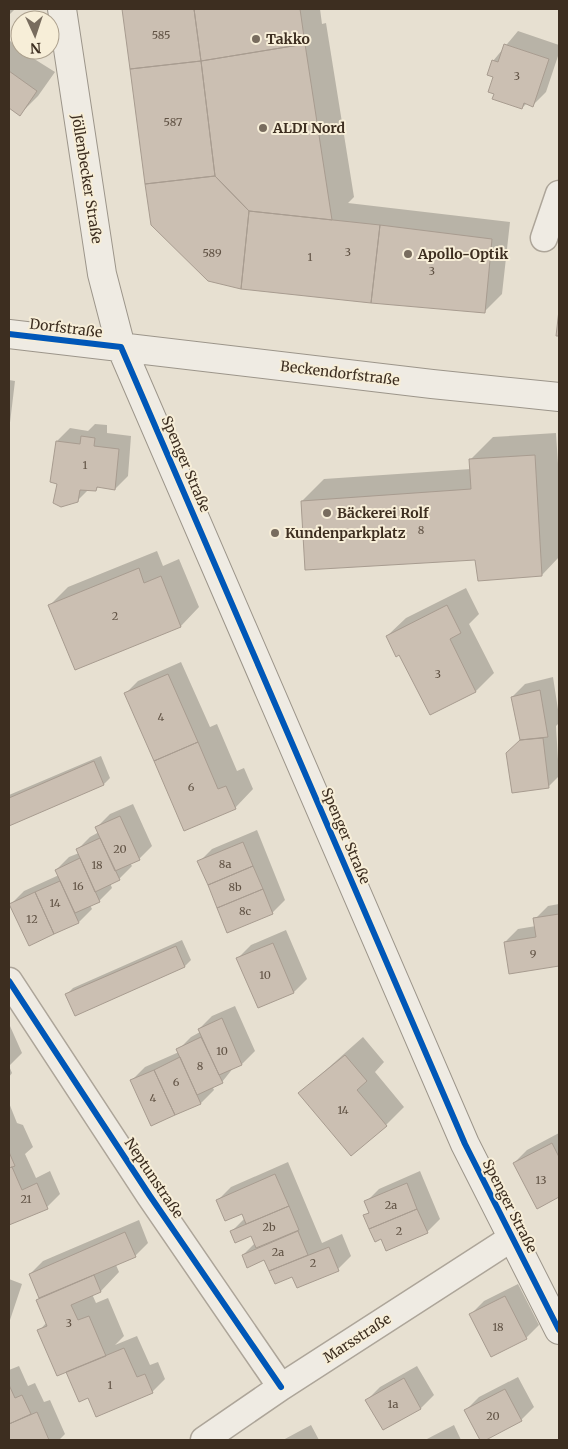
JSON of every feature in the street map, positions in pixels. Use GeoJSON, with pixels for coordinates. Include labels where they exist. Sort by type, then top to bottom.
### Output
{"type":"FeatureCollection","features":[{"type":"Feature","properties":{"kind":"main road","name":"Jöllenbecker Straße"},"geometry":{"type":"LineString","coordinates":[[62,9],[84,170],[102,274],[121,347]]}},
{"type":"Feature","properties":{"kind":"main road","name":"Dorfstraße"},"geometry":{"type":"LineString","coordinates":[[9,334],[121,347]]}},
{"type":"Feature","properties":{"kind":"main road","name":"Beckendorfstraße"},"geometry":{"type":"LineString","coordinates":[[121,347],[559,397]]}},
{"type":"Feature","properties":{"kind":"main road","name":"Spenger Straße"},"geometry":{"type":"LineString","coordinates":[[121,347],[453,1117],[512,1238],[558,1324]]}},
{"type":"Feature","properties":{"kind":"street"},"geometry":{"type":"LineString","coordinates":[[544,238],[559,194]]}},
{"type":"Feature","properties":{"kind":"street","name":"Neptunstraße"},"geometry":{"type":"LineString","coordinates":[[9,981],[150,1196],[281,1387]]}},
{"type":"Feature","properties":{"kind":"street","name":"Marsstraße"},"geometry":{"type":"LineString","coordinates":[[204,1440],[281,1387],[512,1238]]}},
{"type":"Feature","properties":{"kind":"building"},"geometry":{"type":"Polygon","coordinates":[[[122,9],[194,9],[201,61],[130,69],[122,9]]]}},
{"type":"Feature","properties":{"kind":"building"},"geometry":{"type":"Polygon","coordinates":[[[194,9],[300,9],[305,44],[201,61],[194,9]]]}},
{"type":"Feature","properties":{"kind":"building"},"geometry":{"type":"Polygon","coordinates":[[[305,44],[332,220],[249,211],[215,176],[201,61],[305,44]]]}},
{"type":"Feature","properties":{"kind":"building"},"geometry":{"type":"Polygon","coordinates":[[[504,44],[549,59],[533,107],[524,103],[522,109],[492,99],[494,94],[488,92],[493,77],[487,75],[492,60],[498,62],[504,44]]]}},
{"type":"Feature","properties":{"kind":"building"},"geometry":{"type":"Polygon","coordinates":[[[201,61],[215,176],[145,184],[130,69],[201,61]]]}},
{"type":"Feature","properties":{"kind":"building"},"geometry":{"type":"Polygon","coordinates":[[[9,71],[37,91],[20,116],[9,108],[9,71]]]}},
{"type":"Feature","properties":{"kind":"building"},"geometry":{"type":"Polygon","coordinates":[[[215,176],[249,211],[241,289],[208,281],[151,225],[145,184],[215,176]]]}},
{"type":"Feature","properties":{"kind":"building"},"geometry":{"type":"Polygon","coordinates":[[[249,211],[380,225],[371,303],[241,289],[249,211]]]}},
{"type":"Feature","properties":{"kind":"building"},"geometry":{"type":"Polygon","coordinates":[[[380,225],[492,239],[485,313],[371,303],[380,225]]]}},
{"type":"Feature","properties":{"kind":"building"},"geometry":{"type":"Polygon","coordinates":[[[559,310],[559,336],[556,336],[559,310]]]}},
{"type":"Feature","properties":{"kind":"building"},"geometry":{"type":"Polygon","coordinates":[[[81,436],[95,438],[94,446],[119,449],[115,490],[97,487],[96,491],[80,490],[78,502],[61,507],[53,503],[57,484],[50,482],[56,441],[80,444],[81,436]]]}},
{"type":"Feature","properties":{"kind":"building"},"geometry":{"type":"Polygon","coordinates":[[[535,455],[542,576],[478,581],[475,560],[305,570],[301,501],[471,489],[469,459],[535,455]]]}},
{"type":"Feature","properties":{"kind":"building"},"geometry":{"type":"Polygon","coordinates":[[[139,568],[144,583],[161,576],[181,627],[75,670],[48,605],[139,568]]]}},
{"type":"Feature","properties":{"kind":"building"},"geometry":{"type":"Polygon","coordinates":[[[447,605],[461,633],[450,639],[476,692],[430,715],[399,655],[396,657],[386,636],[447,605]]]}},
{"type":"Feature","properties":{"kind":"building"},"geometry":{"type":"Polygon","coordinates":[[[168,674],[198,742],[154,761],[124,693],[168,674]]]}},
{"type":"Feature","properties":{"kind":"building"},"geometry":{"type":"Polygon","coordinates":[[[540,690],[548,737],[520,740],[511,697],[540,690]]]}},
{"type":"Feature","properties":{"kind":"building"},"geometry":{"type":"Polygon","coordinates":[[[543,738],[549,788],[512,793],[506,753],[520,740],[543,738]]]}},
{"type":"Feature","properties":{"kind":"building"},"geometry":{"type":"Polygon","coordinates":[[[198,742],[218,789],[226,786],[236,809],[184,831],[154,761],[198,742]]]}},
{"type":"Feature","properties":{"kind":"building"},"geometry":{"type":"Polygon","coordinates":[[[94,761],[104,785],[9,826],[9,798],[94,761]]]}},
{"type":"Feature","properties":{"kind":"building"},"geometry":{"type":"Polygon","coordinates":[[[120,816],[140,860],[115,871],[95,827],[120,816]]]}},
{"type":"Feature","properties":{"kind":"building"},"geometry":{"type":"Polygon","coordinates":[[[100,838],[120,880],[95,892],[76,849],[100,838]]]}},
{"type":"Feature","properties":{"kind":"building"},"geometry":{"type":"Polygon","coordinates":[[[243,842],[253,866],[208,885],[197,861],[243,842]]]}},
{"type":"Feature","properties":{"kind":"building"},"geometry":{"type":"Polygon","coordinates":[[[80,858],[100,902],[75,913],[55,870],[80,858]]]}},
{"type":"Feature","properties":{"kind":"building"},"geometry":{"type":"Polygon","coordinates":[[[253,866],[263,889],[217,908],[208,885],[253,866]]]}},
{"type":"Feature","properties":{"kind":"building"},"geometry":{"type":"Polygon","coordinates":[[[60,881],[79,923],[54,934],[35,892],[60,881]]]}},
{"type":"Feature","properties":{"kind":"building"},"geometry":{"type":"Polygon","coordinates":[[[263,889],[273,914],[227,933],[217,908],[263,889]]]}},
{"type":"Feature","properties":{"kind":"building"},"geometry":{"type":"Polygon","coordinates":[[[35,892],[54,934],[29,946],[9,904],[35,892]]]}},
{"type":"Feature","properties":{"kind":"building"},"geometry":{"type":"Polygon","coordinates":[[[559,914],[559,966],[509,974],[504,942],[536,937],[533,918],[559,914]]]}},
{"type":"Feature","properties":{"kind":"building"},"geometry":{"type":"Polygon","coordinates":[[[273,943],[294,993],[258,1008],[236,958],[273,943]]]}},
{"type":"Feature","properties":{"kind":"building"},"geometry":{"type":"Polygon","coordinates":[[[176,946],[185,967],[75,1016],[65,994],[176,946]]]}},
{"type":"Feature","properties":{"kind":"building"},"geometry":{"type":"Polygon","coordinates":[[[222,1018],[242,1065],[219,1075],[198,1029],[222,1018]]]}},
{"type":"Feature","properties":{"kind":"building"},"geometry":{"type":"Polygon","coordinates":[[[201,1037],[223,1083],[197,1095],[176,1049],[201,1037]]]}},
{"type":"Feature","properties":{"kind":"building"},"geometry":{"type":"Polygon","coordinates":[[[345,1055],[367,1081],[357,1090],[387,1126],[351,1156],[298,1093],[345,1055]]]}},
{"type":"Feature","properties":{"kind":"building"},"geometry":{"type":"Polygon","coordinates":[[[180,1057],[201,1104],[175,1115],[154,1070],[180,1057]]]}},
{"type":"Feature","properties":{"kind":"building"},"geometry":{"type":"Polygon","coordinates":[[[154,1070],[175,1115],[151,1126],[130,1080],[154,1070]]]}},
{"type":"Feature","properties":{"kind":"building"},"geometry":{"type":"Polygon","coordinates":[[[552,1143],[559,1157],[559,1197],[537,1209],[513,1163],[552,1143]]]}},
{"type":"Feature","properties":{"kind":"building"},"geometry":{"type":"Polygon","coordinates":[[[9,1152],[15,1166],[9,1168],[9,1152]]]}},
{"type":"Feature","properties":{"kind":"building"},"geometry":{"type":"Polygon","coordinates":[[[12,1167],[22,1190],[37,1183],[48,1209],[9,1225],[9,1168],[12,1167]]]}},
{"type":"Feature","properties":{"kind":"building"},"geometry":{"type":"Polygon","coordinates":[[[275,1174],[289,1206],[246,1224],[242,1214],[225,1221],[216,1200],[275,1174]]]}},
{"type":"Feature","properties":{"kind":"building"},"geometry":{"type":"Polygon","coordinates":[[[407,1183],[417,1209],[369,1229],[363,1215],[369,1213],[364,1201],[407,1183]]]}},
{"type":"Feature","properties":{"kind":"building"},"geometry":{"type":"Polygon","coordinates":[[[289,1206],[299,1230],[256,1248],[251,1236],[235,1243],[230,1231],[289,1206]]]}},
{"type":"Feature","properties":{"kind":"building"},"geometry":{"type":"Polygon","coordinates":[[[417,1209],[428,1233],[386,1251],[381,1239],[375,1242],[369,1229],[417,1209]]]}},
{"type":"Feature","properties":{"kind":"building"},"geometry":{"type":"Polygon","coordinates":[[[298,1231],[308,1255],[269,1271],[264,1260],[247,1268],[242,1255],[298,1231]]]}},
{"type":"Feature","properties":{"kind":"building"},"geometry":{"type":"Polygon","coordinates":[[[125,1232],[136,1257],[39,1298],[29,1274],[125,1232]]]}},
{"type":"Feature","properties":{"kind":"building"},"geometry":{"type":"Polygon","coordinates":[[[329,1247],[339,1271],[297,1288],[292,1277],[275,1284],[269,1271],[329,1247]]]}},
{"type":"Feature","properties":{"kind":"building"},"geometry":{"type":"Polygon","coordinates":[[[94,1275],[101,1292],[71,1305],[78,1320],[89,1316],[106,1356],[57,1376],[37,1330],[47,1326],[36,1300],[94,1275]]]}},
{"type":"Feature","properties":{"kind":"building"},"geometry":{"type":"Polygon","coordinates":[[[505,1296],[527,1339],[491,1357],[469,1314],[505,1296]]]}},
{"type":"Feature","properties":{"kind":"building"},"geometry":{"type":"Polygon","coordinates":[[[124,1348],[137,1377],[145,1374],[153,1393],[96,1417],[88,1398],[79,1402],[66,1372],[124,1348]]]}},
{"type":"Feature","properties":{"kind":"building"},"geometry":{"type":"Polygon","coordinates":[[[404,1378],[421,1409],[383,1430],[365,1400],[404,1378]]]}},
{"type":"Feature","properties":{"kind":"building"},"geometry":{"type":"Polygon","coordinates":[[[9,1385],[15,1398],[22,1395],[31,1414],[9,1424],[9,1385]]]}},
{"type":"Feature","properties":{"kind":"building"},"geometry":{"type":"Polygon","coordinates":[[[505,1389],[522,1421],[486,1440],[480,1440],[464,1410],[505,1389]]]}},
{"type":"Feature","properties":{"kind":"building"},"geometry":{"type":"Polygon","coordinates":[[[37,1412],[49,1440],[9,1440],[9,1424],[37,1412]]]}},
{"type":"Feature","properties":{"kind":"cycle path"},"geometry":{"type":"LineString","coordinates":[[9,334],[121,347],[465,1144],[559,1330]]}},
{"type":"Feature","properties":{"kind":"cycle path"},"geometry":{"type":"LineString","coordinates":[[9,981],[150,1196],[281,1387]]}},
{"type":"Feature","properties":{"kind":"place","name":"Takko"},"geometry":{"type":"Point","coordinates":[256,39]}},
{"type":"Feature","properties":{"kind":"place","name":"ALDI Nord"},"geometry":{"type":"Point","coordinates":[263,128]}},
{"type":"Feature","properties":{"kind":"place","name":"Apollo-Optik"},"geometry":{"type":"Point","coordinates":[408,254]}},
{"type":"Feature","properties":{"kind":"place","name":"Bäckerei Rolf"},"geometry":{"type":"Point","coordinates":[327,513]}},
{"type":"Feature","properties":{"kind":"place","name":"Kundenparkplatz"},"geometry":{"type":"Point","coordinates":[275,533]}}]}
